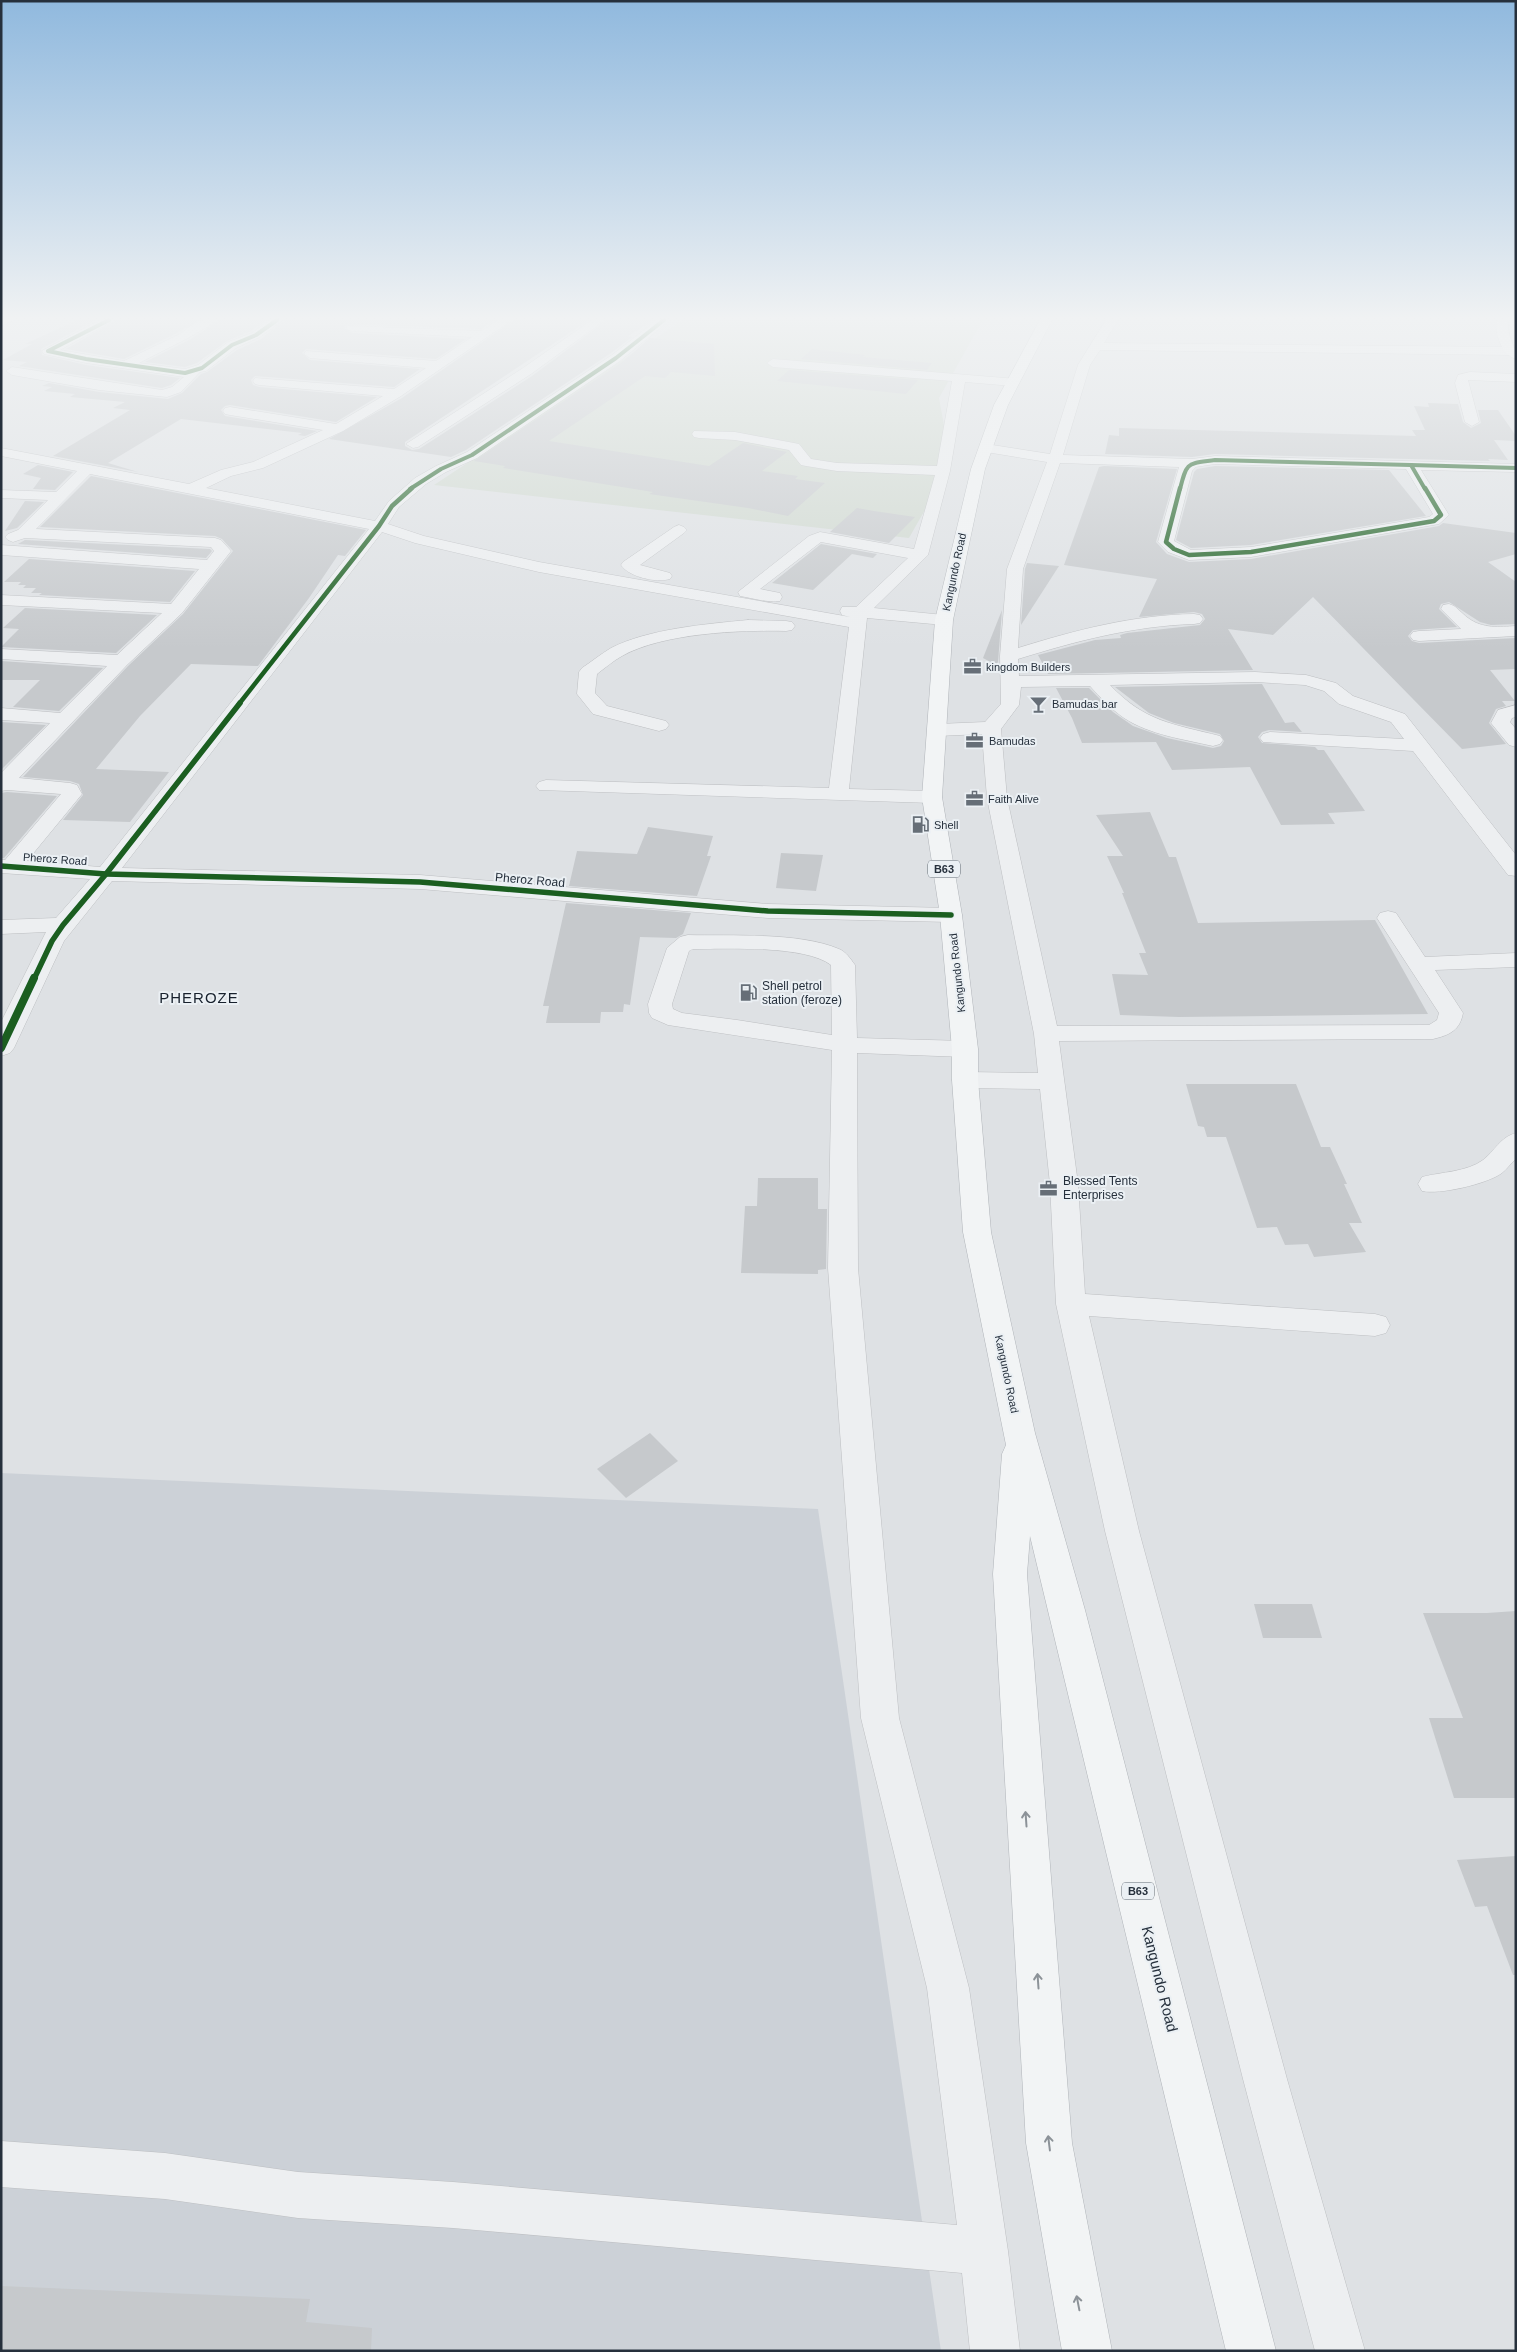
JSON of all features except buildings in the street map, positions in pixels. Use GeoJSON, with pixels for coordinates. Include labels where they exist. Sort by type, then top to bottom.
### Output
{"type":"FeatureCollection","features":[{"type":"Feature","properties":{"kind":"main road","name":"Kangundo Road"},"geometry":{"type":"LineString","coordinates":[[993,430],[963,532],[944,620],[932,797],[951,915],[965,1049],[965,1080],[977,1232],[1019,1433],[1070,1620],[1252,2351]]}},
{"type":"Feature","properties":{"kind":"main road","name":"Kangundo Road"},"geometry":{"type":"LineString","coordinates":[[1019,1433],[1010,1574],[1049,2143],[1087,2351]]}},
{"type":"Feature","properties":{"kind":"street"},"geometry":{"type":"LineString","coordinates":[[191,489],[226,473],[258,465],[334,430]]}},
{"type":"Feature","properties":{"kind":"street"},"geometry":{"type":"LineString","coordinates":[[413,444],[435,430]]}},
{"type":"Feature","properties":{"kind":"street"},"geometry":{"type":"LineString","coordinates":[[1,1048],[52,941],[63,925],[106,874],[379,526],[394,504],[421,482],[449,463],[472,455],[509,430]]}},
{"type":"Feature","properties":{"kind":"street"},"geometry":{"type":"LineString","coordinates":[[838,795],[858,622],[920,555],[943,471],[951,430]]}},
{"type":"Feature","properties":{"kind":"street"},"geometry":{"type":"LineString","coordinates":[[1064,430],[1015,569],[1009,656],[1001,716],[998,798],[1046,1034],[1064,1184],[1071,1304],[1122,1531],[1262,2069],[1340,2351]]}},
{"type":"Feature","properties":{"kind":"street"},"geometry":{"type":"LineString","coordinates":[[699,434],[735,436],[794,447],[806,462],[837,467],[943,471]]}},
{"type":"Feature","properties":{"kind":"street"},"geometry":{"type":"LineString","coordinates":[[986,448],[1055,459],[1192,463],[1215,460],[1516,468]]}},
{"type":"Feature","properties":{"kind":"street"},"geometry":{"type":"LineString","coordinates":[[1,452],[379,526],[420,540],[539,567],[858,622]]}},
{"type":"Feature","properties":{"kind":"street"},"geometry":{"type":"LineString","coordinates":[[1192,463],[1185,469],[1166,542],[1174,549],[1190,554],[1251,552],[1434,521],[1441,515],[1411,465]]}},
{"type":"Feature","properties":{"kind":"street"},"geometry":{"type":"LineString","coordinates":[[2,544],[23,533],[87,469]]}},
{"type":"Feature","properties":{"kind":"street"},"geometry":{"type":"LineString","coordinates":[[1,494],[58,496]]}},
{"type":"Feature","properties":{"kind":"street"},"geometry":{"type":"LineString","coordinates":[[678,530],[629,565],[639,571],[746,592],[858,622]]}},
{"type":"Feature","properties":{"kind":"street"},"geometry":{"type":"LineString","coordinates":[[2,784],[122,661],[176,609],[223,551],[216,543],[23,533]]}},
{"type":"Feature","properties":{"kind":"street"},"geometry":{"type":"LineString","coordinates":[[746,592],[814,539],[820,537],[920,555]]}},
{"type":"Feature","properties":{"kind":"street"},"geometry":{"type":"LineString","coordinates":[[2,544],[210,565]]}},
{"type":"Feature","properties":{"kind":"street"},"geometry":{"type":"LineString","coordinates":[[1,600],[176,609]]}},
{"type":"Feature","properties":{"kind":"street"},"geometry":{"type":"LineString","coordinates":[[1449,609],[1460,621],[1471,628],[1494,632]]}},
{"type":"Feature","properties":{"kind":"street"},"geometry":{"type":"LineString","coordinates":[[1009,656],[1106,628],[1167,619],[1194,619]]}},
{"type":"Feature","properties":{"kind":"street"},"geometry":{"type":"LineString","coordinates":[[659,725],[600,710],[586,694],[588,672],[617,652],[644,642],[698,630],[748,625],[944,620]]}},
{"type":"Feature","properties":{"kind":"street"},"geometry":{"type":"LineString","coordinates":[[1419,636],[1516,631]]}},
{"type":"Feature","properties":{"kind":"street"},"geometry":{"type":"LineString","coordinates":[[1,654],[122,661]]}},
{"type":"Feature","properties":{"kind":"street"},"geometry":{"type":"LineString","coordinates":[[1001,716],[1013,682],[1255,677],[1306,680],[1330,687],[1346,700],[1398,718],[1516,870]]}},
{"type":"Feature","properties":{"kind":"street"},"geometry":{"type":"LineString","coordinates":[[1094,680],[1118,704],[1133,715],[1161,727],[1213,740]]}},
{"type":"Feature","properties":{"kind":"street"},"geometry":{"type":"LineString","coordinates":[[1516,711],[1505,714],[1500,723],[1516,740]]}},
{"type":"Feature","properties":{"kind":"street"},"geometry":{"type":"LineString","coordinates":[[1,714],[66,719]]}},
{"type":"Feature","properties":{"kind":"street"},"geometry":{"type":"LineString","coordinates":[[938,730],[1001,716]]}},
{"type":"Feature","properties":{"kind":"street"},"geometry":{"type":"LineString","coordinates":[[1270,738],[1418,744]]}},
{"type":"Feature","properties":{"kind":"street"},"geometry":{"type":"LineString","coordinates":[[2,784],[70,789],[72,794],[6,867]]}},
{"type":"Feature","properties":{"kind":"street"},"geometry":{"type":"LineString","coordinates":[[546,786],[932,797]]}},
{"type":"Feature","properties":{"kind":"street","name":"Pheroz Road"},"geometry":{"type":"LineString","coordinates":[[6,867],[106,874],[420,882],[767,927],[951,915]]}},
{"type":"Feature","properties":{"kind":"street"},"geometry":{"type":"LineString","coordinates":[[1046,1034],[1433,1032],[1449,1024],[1451,1013],[1388,918]]}},
{"type":"Feature","properties":{"kind":"street"},"geometry":{"type":"LineString","coordinates":[[1,928],[63,925]]}},
{"type":"Feature","properties":{"kind":"street"},"geometry":{"type":"LineString","coordinates":[[965,1049],[845,1045],[737,1027],[677,1020],[661,1013],[660,1004],[680,948],[688,942],[702,941],[767,927],[840,960],[843,965],[845,1045],[843,1268],[880,1718],[948,1988],[984,2251],[995,2351]]}},
{"type":"Feature","properties":{"kind":"street"},"geometry":{"type":"LineString","coordinates":[[1420,964],[1516,960]]}},
{"type":"Feature","properties":{"kind":"street"},"geometry":{"type":"LineString","coordinates":[[965,1080],[1051,1081]]}},
{"type":"Feature","properties":{"kind":"street"},"geometry":{"type":"LineString","coordinates":[[1432,1184],[1474,1175],[1492,1167],[1516,1142]]}},
{"type":"Feature","properties":{"kind":"street"},"geometry":{"type":"LineString","coordinates":[[1071,1304],[1375,1325]]}},
{"type":"Feature","properties":{"kind":"street"},"geometry":{"type":"LineString","coordinates":[[1,2164],[165,2176],[298,2195],[462,2206],[984,2251]]}},
{"type":"Feature","properties":{"kind":"shaded area"},"geometry":{"type":"Polygon","coordinates":[[[517,430],[945,430],[951,464],[909,538],[434,485],[517,430]]]}},
{"type":"Feature","properties":{"kind":"shaded area"},"geometry":{"type":"Polygon","coordinates":[[[1,1473],[818,1509],[941,2351],[1,2351],[1,1473]]]}},
{"type":"Feature","properties":{"kind":"cycle path"},"geometry":{"type":"LineString","coordinates":[[1,1048],[52,941],[63,925],[106,874],[379,526],[394,504],[421,481],[441,469],[472,455],[509,430]]}},
{"type":"Feature","properties":{"kind":"cycle path"},"geometry":{"type":"LineString","coordinates":[[1411,465],[1441,515],[1434,521],[1251,552],[1189,555],[1174,549],[1166,542],[1185,469],[1192,463],[1215,460],[1516,468]]}},
{"type":"Feature","properties":{"kind":"cycle path"},"geometry":{"type":"LineString","coordinates":[[1,866],[106,874],[420,882],[768,911],[951,915]]}},
{"type":"Feature","properties":{"kind":"place","name":"kingdom Builders"},"geometry":{"type":"Point","coordinates":[972,667]}},
{"type":"Feature","properties":{"kind":"place","name":"Bamudas bar"},"geometry":{"type":"Point","coordinates":[1038,704]}},
{"type":"Feature","properties":{"kind":"place","name":"Bamudas"},"geometry":{"type":"Point","coordinates":[975,741]}},
{"type":"Feature","properties":{"kind":"place","name":"Faith Alive"},"geometry":{"type":"Point","coordinates":[974,799]}},
{"type":"Feature","properties":{"kind":"place","name":"Shell"},"geometry":{"type":"Point","coordinates":[920,825]}},
{"type":"Feature","properties":{"kind":"place","name":"Shell petrol station (feroze)"},"geometry":{"type":"Point","coordinates":[748,993]}},
{"type":"Feature","properties":{"kind":"place","name":"Blessed Tents Enterprises"},"geometry":{"type":"Point","coordinates":[1049,1188]}},
{"type":"Feature","properties":{"kind":"district","name":"PHEROZE"},"geometry":{"type":"Point","coordinates":[199,997]}}]}
